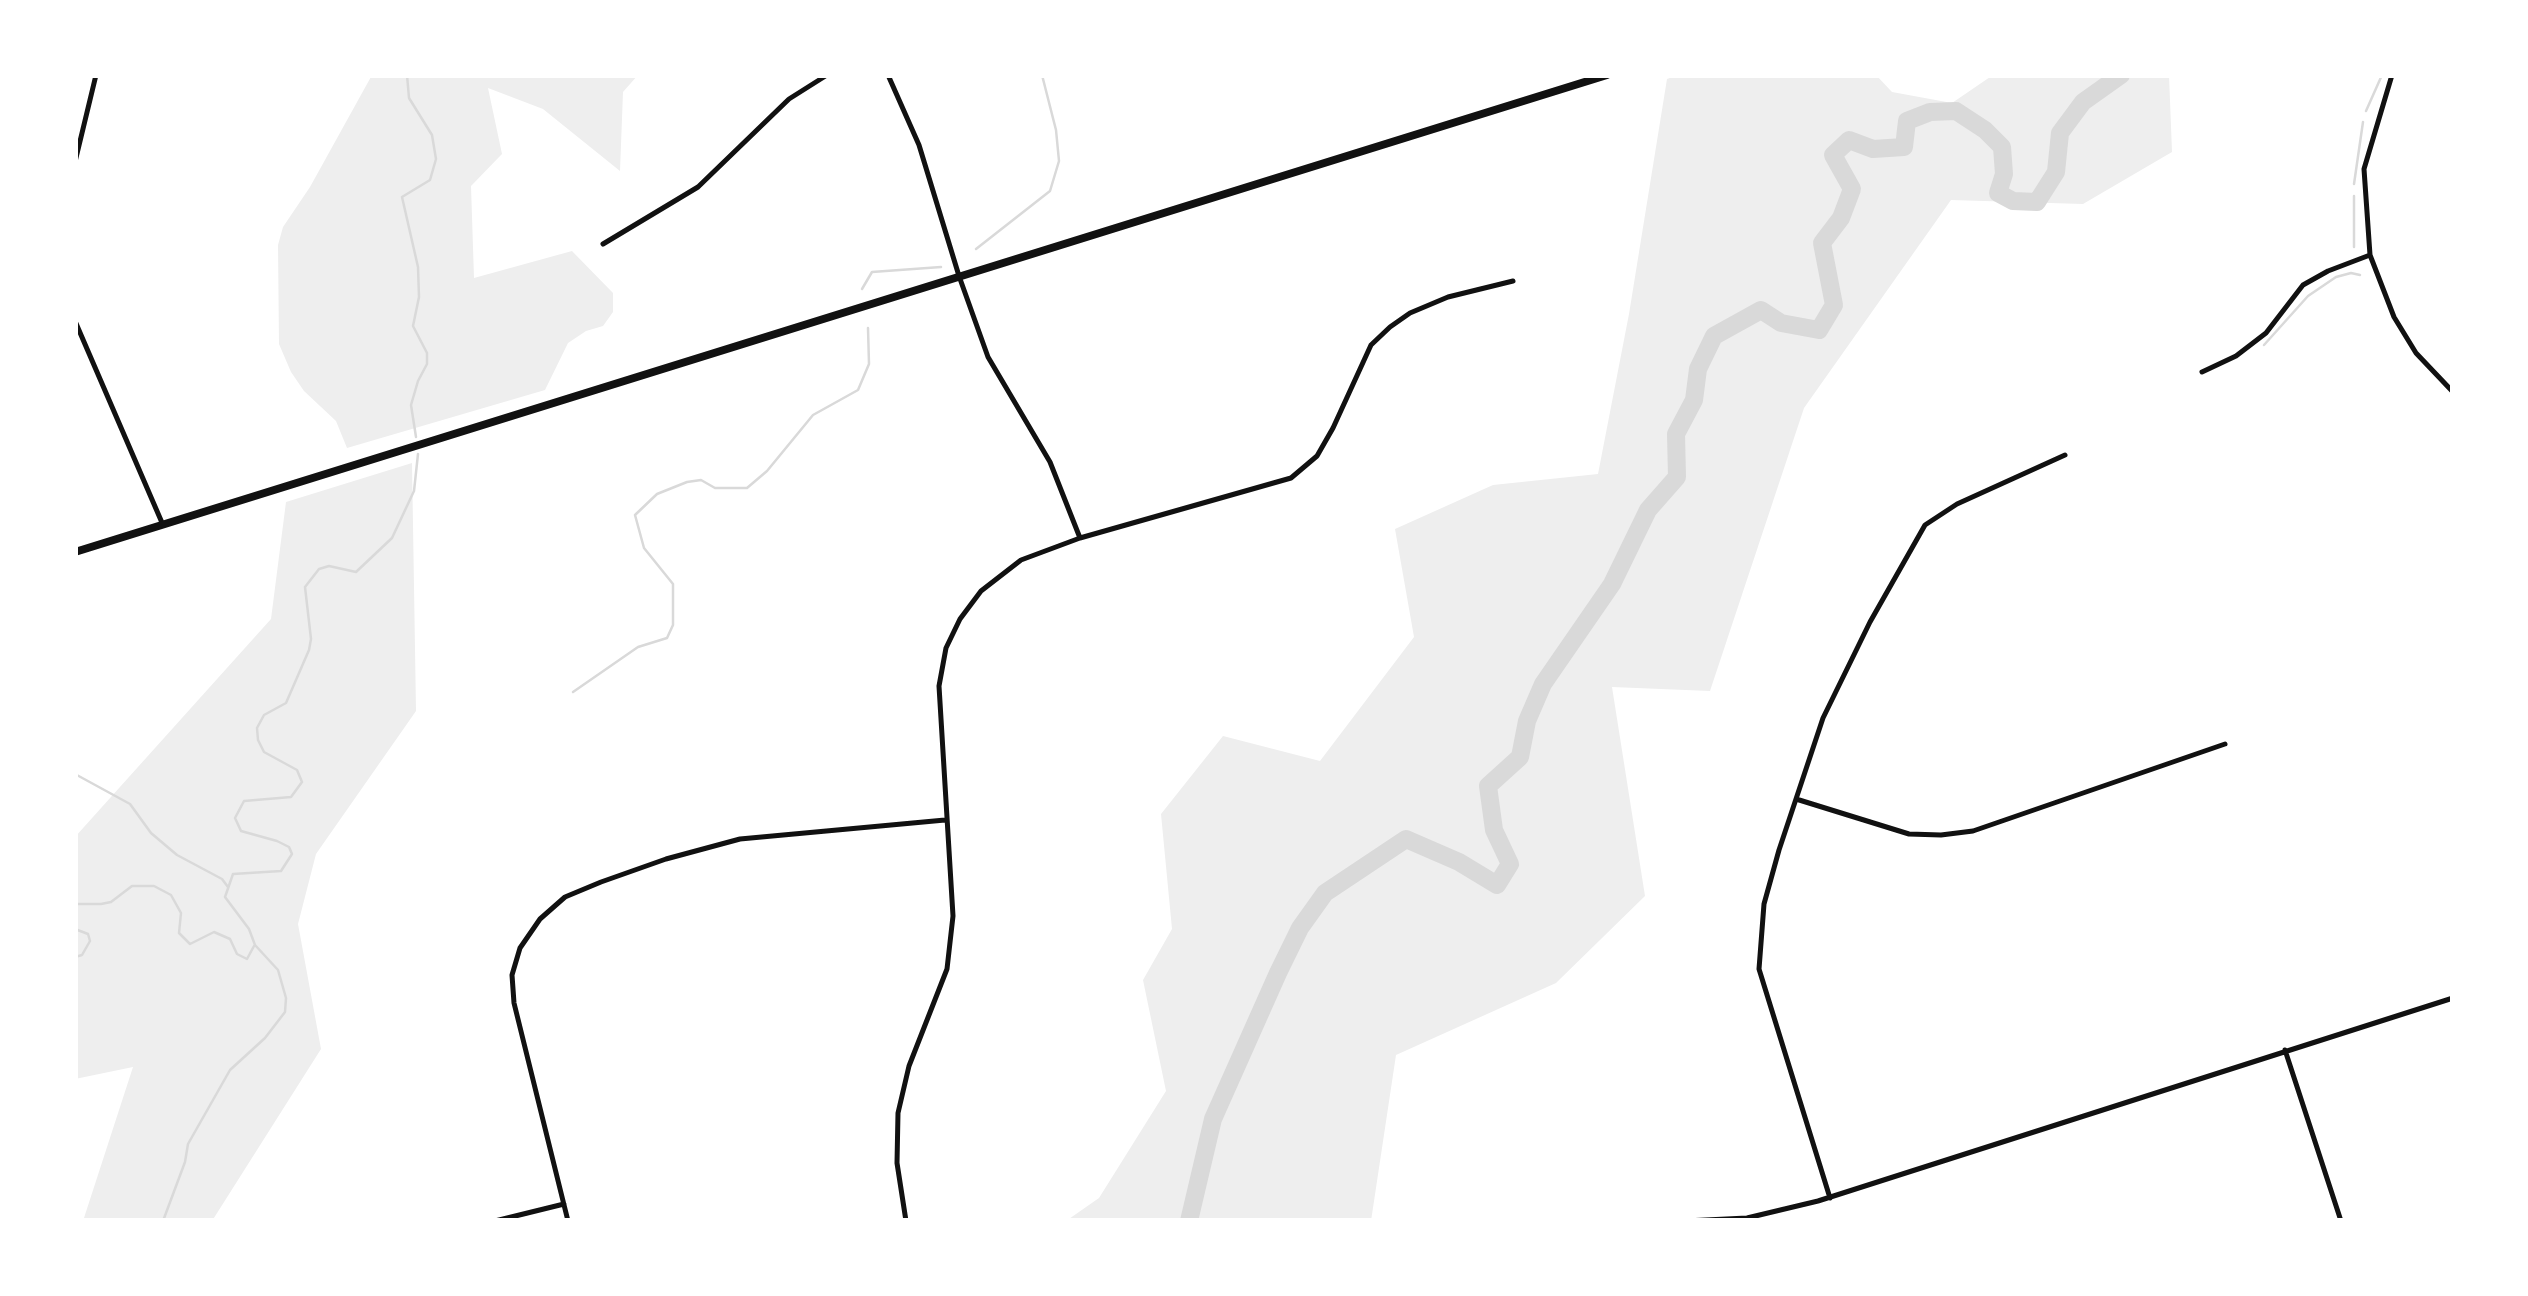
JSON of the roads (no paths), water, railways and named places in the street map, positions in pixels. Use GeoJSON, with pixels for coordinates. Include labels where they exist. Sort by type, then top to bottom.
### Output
{"type":"FeatureCollection","features":[{"type":"Feature","properties":{"kind":"main road"},"geometry":{"type":"LineString","coordinates":[[75,552],[1607,75]]}},
{"type":"Feature","properties":{"kind":"street"},"geometry":{"type":"LineString","coordinates":[[75,162],[96,75]]}},
{"type":"Feature","properties":{"kind":"street"},"geometry":{"type":"LineString","coordinates":[[603,244],[698,187],[789,99],[827,75]]}},
{"type":"Feature","properties":{"kind":"street"},"geometry":{"type":"LineString","coordinates":[[888,75],[919,145],[988,357],[1050,462],[1080,538]]}},
{"type":"Feature","properties":{"kind":"street"},"geometry":{"type":"LineString","coordinates":[[2392,75],[2364,168],[2370,255],[2394,317],[2416,353],[2453,392]]}},
{"type":"Feature","properties":{"kind":"street"},"geometry":{"type":"LineString","coordinates":[[2202,372],[2236,356],[2266,333],[2303,285],[2370,255]]}},
{"type":"Feature","properties":{"kind":"street"},"geometry":{"type":"LineString","coordinates":[[906,1221],[896,1163],[898,1113],[908,1066],[947,968],[954,916],[939,686],[946,648],[954,630],[981,591],[1021,560],[1080,538],[1290,478],[1317,456],[1371,345],[1390,327],[1410,313],[1448,297],[1513,280]]}},
{"type":"Feature","properties":{"kind":"street"},"geometry":{"type":"LineString","coordinates":[[75,321],[163,524]]}},
{"type":"Feature","properties":{"kind":"street"},"geometry":{"type":"LineString","coordinates":[[1830,1198],[1759,968],[1764,904],[1796,800],[1822,718],[1925,525],[1957,504],[2064,454]]}},
{"type":"Feature","properties":{"kind":"street"},"geometry":{"type":"LineString","coordinates":[[1796,800],[1909,834],[1973,831],[2224,744]]}},
{"type":"Feature","properties":{"kind":"street"},"geometry":{"type":"LineString","coordinates":[[568,1221],[514,1003],[512,975],[520,948],[540,919],[565,898],[601,882],[740,839],[945,820]]}},
{"type":"Feature","properties":{"kind":"street"},"geometry":{"type":"LineString","coordinates":[[1685,1221],[1747,1218],[1830,1198],[2453,998]]}},
{"type":"Feature","properties":{"kind":"street"},"geometry":{"type":"LineString","coordinates":[[2285,1050],[2341,1221]]}},
{"type":"Feature","properties":{"kind":"street"},"geometry":{"type":"LineString","coordinates":[[495,1221],[564,1204]]}},
{"type":"Feature","properties":{"kind":"waterway"},"geometry":{"type":"LineString","coordinates":[[407,75],[409,98],[432,135],[436,159],[430,180],[402,197],[418,267],[419,297],[413,326],[427,353],[427,364],[411,405],[416,437]]}},
{"type":"Feature","properties":{"kind":"waterway"},"geometry":{"type":"LineString","coordinates":[[976,249],[1050,191],[1059,161],[1056,130],[1042,75]]}},
{"type":"Feature","properties":{"kind":"waterway"},"geometry":{"type":"LineString","coordinates":[[1189,1221],[1213,1119],[1300,928],[1325,893],[1406,839],[1459,862],[1497,885],[1510,864],[1494,830],[1488,786],[1520,757],[1527,721],[1543,684],[1612,584],[1648,510],[1677,477],[1676,434],[1694,400],[1698,369],[1714,336],[1761,310],[1781,323],[1819,330],[1834,305],[1822,243],[1841,218],[1852,189],[1833,155],[1849,140],[1873,149],[1904,147],[1907,121],[1930,112],[1956,111],[2002,147],[2004,174],[1998,193],[2013,201],[2037,202],[2056,172],[2060,133],[2083,102],[2121,75]]}},
{"type":"Feature","properties":{"kind":"waterway"},"geometry":{"type":"LineString","coordinates":[[2366,111],[2382,75]]}},
{"type":"Feature","properties":{"kind":"waterway"},"geometry":{"type":"LineString","coordinates":[[2354,184],[2363,122]]}},
{"type":"Feature","properties":{"kind":"waterway"},"geometry":{"type":"LineString","coordinates":[[2354,196],[2354,247]]}},
{"type":"Feature","properties":{"kind":"waterway"},"geometry":{"type":"LineString","coordinates":[[862,289],[872,272],[941,267]]}},
{"type":"Feature","properties":{"kind":"waterway"},"geometry":{"type":"LineString","coordinates":[[2264,345],[2308,296],[2336,277],[2360,275]]}},
{"type":"Feature","properties":{"kind":"waterway"},"geometry":{"type":"LineString","coordinates":[[573,692],[638,647],[667,638],[673,625],[673,584],[644,548],[635,515],[657,494],[687,482],[701,480],[715,488],[747,488],[767,471],[813,415],[858,390],[869,364],[868,328]]}},
{"type":"Feature","properties":{"kind":"waterway"},"geometry":{"type":"LineString","coordinates":[[163,1221],[188,1144],[230,1070],[265,1038],[285,1012],[286,998],[278,970],[255,945],[249,929],[225,897],[233,874],[281,871],[292,854],[289,847],[277,841],[241,831],[235,818],[244,801],[291,797],[302,782],[297,770],[264,752],[257,728],[264,715],[286,703],[309,650],[305,587],[319,569],[329,566],[356,572],[392,538],[414,491],[418,454]]}},
{"type":"Feature","properties":{"kind":"waterway"},"geometry":{"type":"LineString","coordinates":[[75,774],[130,804],[151,833],[177,855],[222,879],[228,887]]}},
{"type":"Feature","properties":{"kind":"waterway"},"geometry":{"type":"LineString","coordinates":[[75,904],[111,902],[132,886],[154,886],[171,895],[181,913],[179,933],[190,944],[214,932],[230,939],[237,954],[247,959],[254,946]]}},
{"type":"Feature","properties":{"kind":"waterway"},"geometry":{"type":"LineString","coordinates":[[75,929],[88,934],[90,941],[82,955],[75,957]]}}]}
